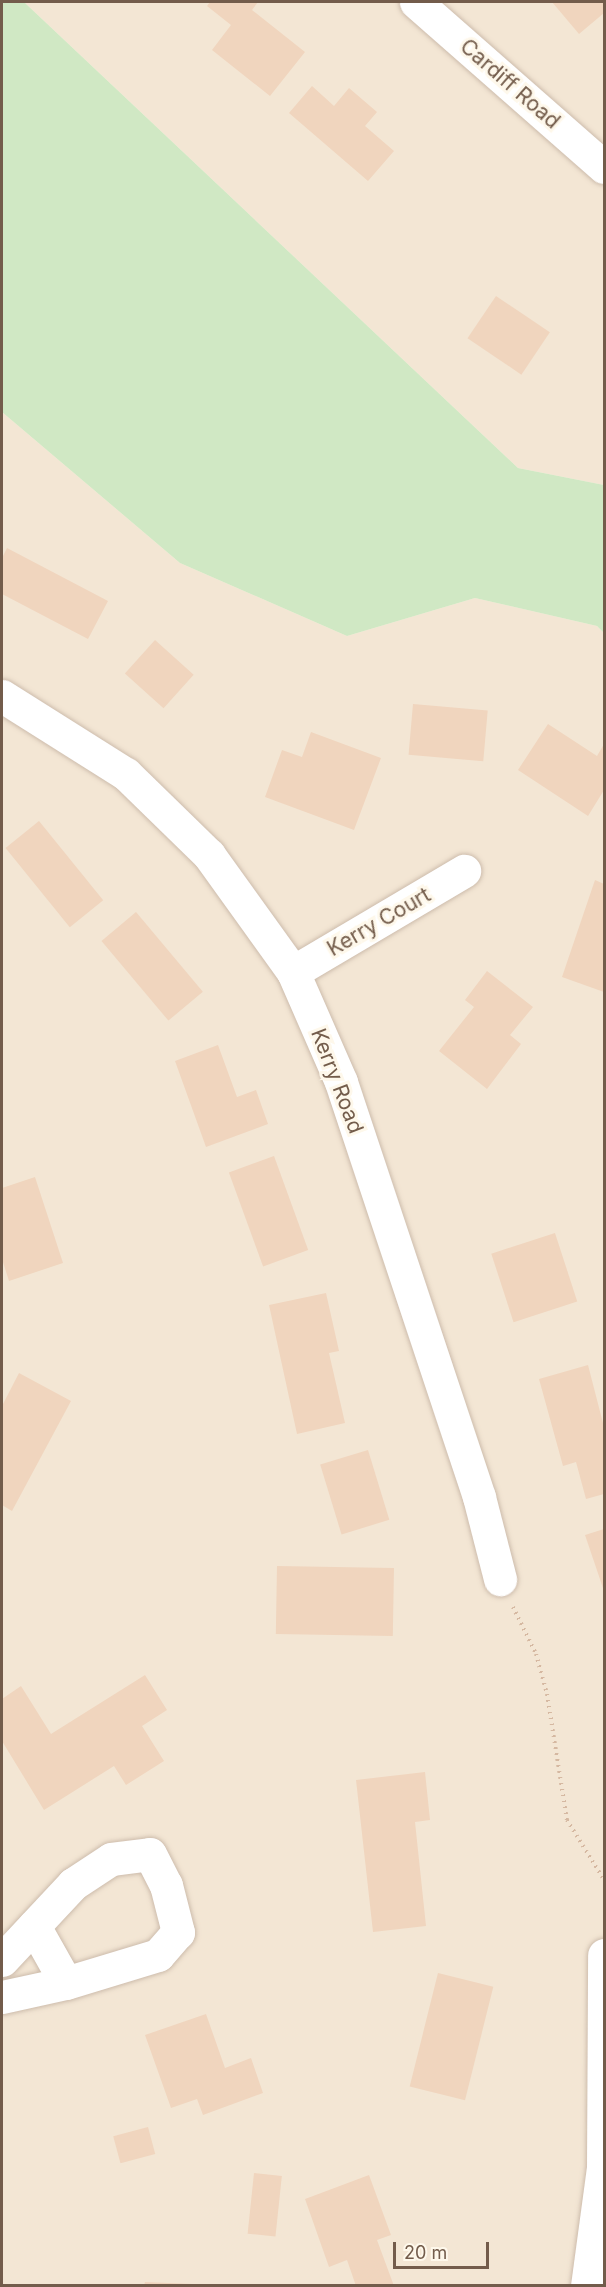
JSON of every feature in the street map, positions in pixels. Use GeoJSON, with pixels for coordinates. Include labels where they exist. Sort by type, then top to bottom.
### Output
{"type":"FeatureCollection","features":[{"type":"Feature","properties":{"kind":"street","name":"Cardiff Road"},"geometry":{"type":"LineString","coordinates":[[416,2],[604,167]]}},
{"type":"Feature","properties":{"kind":"street","name":"Kerry Road"},"geometry":{"type":"LineString","coordinates":[[2,696],[126,774],[209,855],[293,972],[341,1082],[479,1497],[500,1579]]}},
{"type":"Feature","properties":{"kind":"street","name":"Kerry Court"},"geometry":{"type":"LineString","coordinates":[[293,972],[464,872]]}},
{"type":"Feature","properties":{"kind":"street"},"geometry":{"type":"LineString","coordinates":[[2,1960],[73,1884],[111,1859],[150,1854],[166,1885],[178,1932],[158,1954],[66,1983],[2,1997]]}},
{"type":"Feature","properties":{"kind":"street"},"geometry":{"type":"LineString","coordinates":[[34,1926],[66,1983]]}},
{"type":"Feature","properties":{"kind":"street"},"geometry":{"type":"LineString","coordinates":[[587,2286],[603,2168],[604,1955]]}},
{"type":"Feature","properties":{"kind":"path"},"geometry":{"type":"LineString","coordinates":[[500,1579],[536,1654],[547,1694],[567,1820],[604,1880]]}},
{"type":"Feature","properties":{"kind":"shaded area"},"geometry":{"type":"Polygon","coordinates":[[[24,2],[604,2],[604,485],[518,468],[24,2]]]}},
{"type":"Feature","properties":{"kind":"shaded area"},"geometry":{"type":"Polygon","coordinates":[[[2,412],[180,563],[347,636],[475,598],[597,626],[604,633],[604,2285],[2,2285],[2,412]]]}},
{"type":"Feature","properties":{"kind":"green space"},"geometry":{"type":"Polygon","coordinates":[[[2,2],[24,2],[518,468],[604,485],[604,633],[597,626],[475,598],[347,636],[180,563],[2,412],[2,2]]]}},
{"type":"Feature","properties":{"kind":"building"},"geometry":{"type":"Polygon","coordinates":[[[210,2],[258,2],[252,10],[305,52],[270,96],[212,50],[231,25],[207,6],[210,2]]]}},
{"type":"Feature","properties":{"kind":"building"},"geometry":{"type":"Polygon","coordinates":[[[552,2],[604,2],[604,13],[579,34],[552,2]]]}},
{"type":"Feature","properties":{"kind":"building"},"geometry":{"type":"Polygon","coordinates":[[[312,86],[334,106],[349,88],[377,112],[365,126],[394,151],[368,181],[289,113],[312,86]]]}},
{"type":"Feature","properties":{"kind":"building"},"geometry":{"type":"Polygon","coordinates":[[[496,296],[550,332],[521,375],[467,338],[496,296]]]}},
{"type":"Feature","properties":{"kind":"building"},"geometry":{"type":"Polygon","coordinates":[[[7,548],[108,601],[88,639],[2,594],[2,558],[7,548]]]}},
{"type":"Feature","properties":{"kind":"building"},"geometry":{"type":"Polygon","coordinates":[[[155,640],[194,675],[164,708],[125,673],[155,640]]]}},
{"type":"Feature","properties":{"kind":"building"},"geometry":{"type":"Polygon","coordinates":[[[413,704],[488,711],[483,761],[409,755],[413,704]]]}},
{"type":"Feature","properties":{"kind":"building"},"geometry":{"type":"Polygon","coordinates":[[[548,724],[597,756],[604,744],[604,790],[588,816],[518,770],[548,724]]]}},
{"type":"Feature","properties":{"kind":"building"},"geometry":{"type":"Polygon","coordinates":[[[311,732],[381,758],[354,830],[265,797],[282,750],[302,757],[311,732]]]}},
{"type":"Feature","properties":{"kind":"building"},"geometry":{"type":"Polygon","coordinates":[[[39,821],[103,900],[70,927],[6,848],[39,821]]]}},
{"type":"Feature","properties":{"kind":"building"},"geometry":{"type":"Polygon","coordinates":[[[595,880],[604,884],[604,992],[562,977],[595,880]]]}},
{"type":"Feature","properties":{"kind":"building"},"geometry":{"type":"Polygon","coordinates":[[[136,912],[203,992],[168,1021],[102,941],[136,912]]]}},
{"type":"Feature","properties":{"kind":"building"},"geometry":{"type":"Polygon","coordinates":[[[487,971],[533,1007],[510,1035],[521,1044],[487,1089],[439,1051],[474,1007],[465,1000],[487,971]]]}},
{"type":"Feature","properties":{"kind":"building"},"geometry":{"type":"Polygon","coordinates":[[[218,1045],[237,1097],[256,1090],[268,1124],[206,1147],[175,1061],[218,1045]]]}},
{"type":"Feature","properties":{"kind":"building"},"geometry":{"type":"Polygon","coordinates":[[[274,1156],[308,1250],[263,1266],[229,1172],[274,1156]]]}},
{"type":"Feature","properties":{"kind":"building"},"geometry":{"type":"Polygon","coordinates":[[[35,1177],[63,1263],[9,1281],[2,1259],[2,1188],[35,1177]]]}},
{"type":"Feature","properties":{"kind":"building"},"geometry":{"type":"Polygon","coordinates":[[[555,1233],[577,1301],[514,1322],[491,1254],[555,1233]]]}},
{"type":"Feature","properties":{"kind":"building"},"geometry":{"type":"Polygon","coordinates":[[[326,1293],[339,1351],[329,1353],[345,1423],[297,1434],[269,1305],[326,1293]]]}},
{"type":"Feature","properties":{"kind":"building"},"geometry":{"type":"Polygon","coordinates":[[[588,1365],[604,1427],[604,1494],[586,1499],[576,1462],[563,1466],[539,1379],[588,1365]]]}},
{"type":"Feature","properties":{"kind":"building"},"geometry":{"type":"Polygon","coordinates":[[[19,1373],[71,1401],[12,1511],[2,1505],[2,1406],[19,1373]]]}},
{"type":"Feature","properties":{"kind":"building"},"geometry":{"type":"Polygon","coordinates":[[[368,1450],[389,1520],[342,1534],[320,1465],[368,1450]]]}},
{"type":"Feature","properties":{"kind":"building"},"geometry":{"type":"Polygon","coordinates":[[[604,1529],[604,1591],[585,1535],[604,1529]]]}},
{"type":"Feature","properties":{"kind":"building"},"geometry":{"type":"Polygon","coordinates":[[[277,1566],[394,1568],[393,1636],[276,1634],[277,1566]]]}},
{"type":"Feature","properties":{"kind":"building"},"geometry":{"type":"Polygon","coordinates":[[[145,1675],[167,1710],[142,1726],[164,1761],[126,1785],[114,1766],[44,1810],[2,1741],[2,1699],[21,1686],[51,1734],[145,1675]]]}},
{"type":"Feature","properties":{"kind":"building"},"geometry":{"type":"Polygon","coordinates":[[[425,1772],[430,1820],[415,1822],[426,1926],[373,1932],[356,1780],[425,1772]]]}},
{"type":"Feature","properties":{"kind":"building"},"geometry":{"type":"Polygon","coordinates":[[[438,1973],[493,1987],[465,2100],[410,2087],[438,1973]]]}},
{"type":"Feature","properties":{"kind":"building"},"geometry":{"type":"Polygon","coordinates":[[[206,2014],[225,2068],[251,2058],[263,2093],[203,2115],[197,2099],[171,2108],[145,2035],[206,2014]]]}},
{"type":"Feature","properties":{"kind":"building"},"geometry":{"type":"Polygon","coordinates":[[[148,2127],[155,2154],[120,2163],[113,2136],[148,2127]]]}},
{"type":"Feature","properties":{"kind":"building"},"geometry":{"type":"Polygon","coordinates":[[[254,2173],[282,2176],[275,2237],[248,2234],[254,2173]]]}},
{"type":"Feature","properties":{"kind":"building"},"geometry":{"type":"Polygon","coordinates":[[[369,2175],[391,2235],[377,2240],[394,2286],[356,2286],[347,2260],[329,2267],[305,2199],[369,2175]]]}},
{"type":"Feature","properties":{"kind":"building"},"geometry":{"type":"Polygon","coordinates":[[[145,2282],[192,2284],[192,2286],[144,2286],[145,2282]]]}}]}
